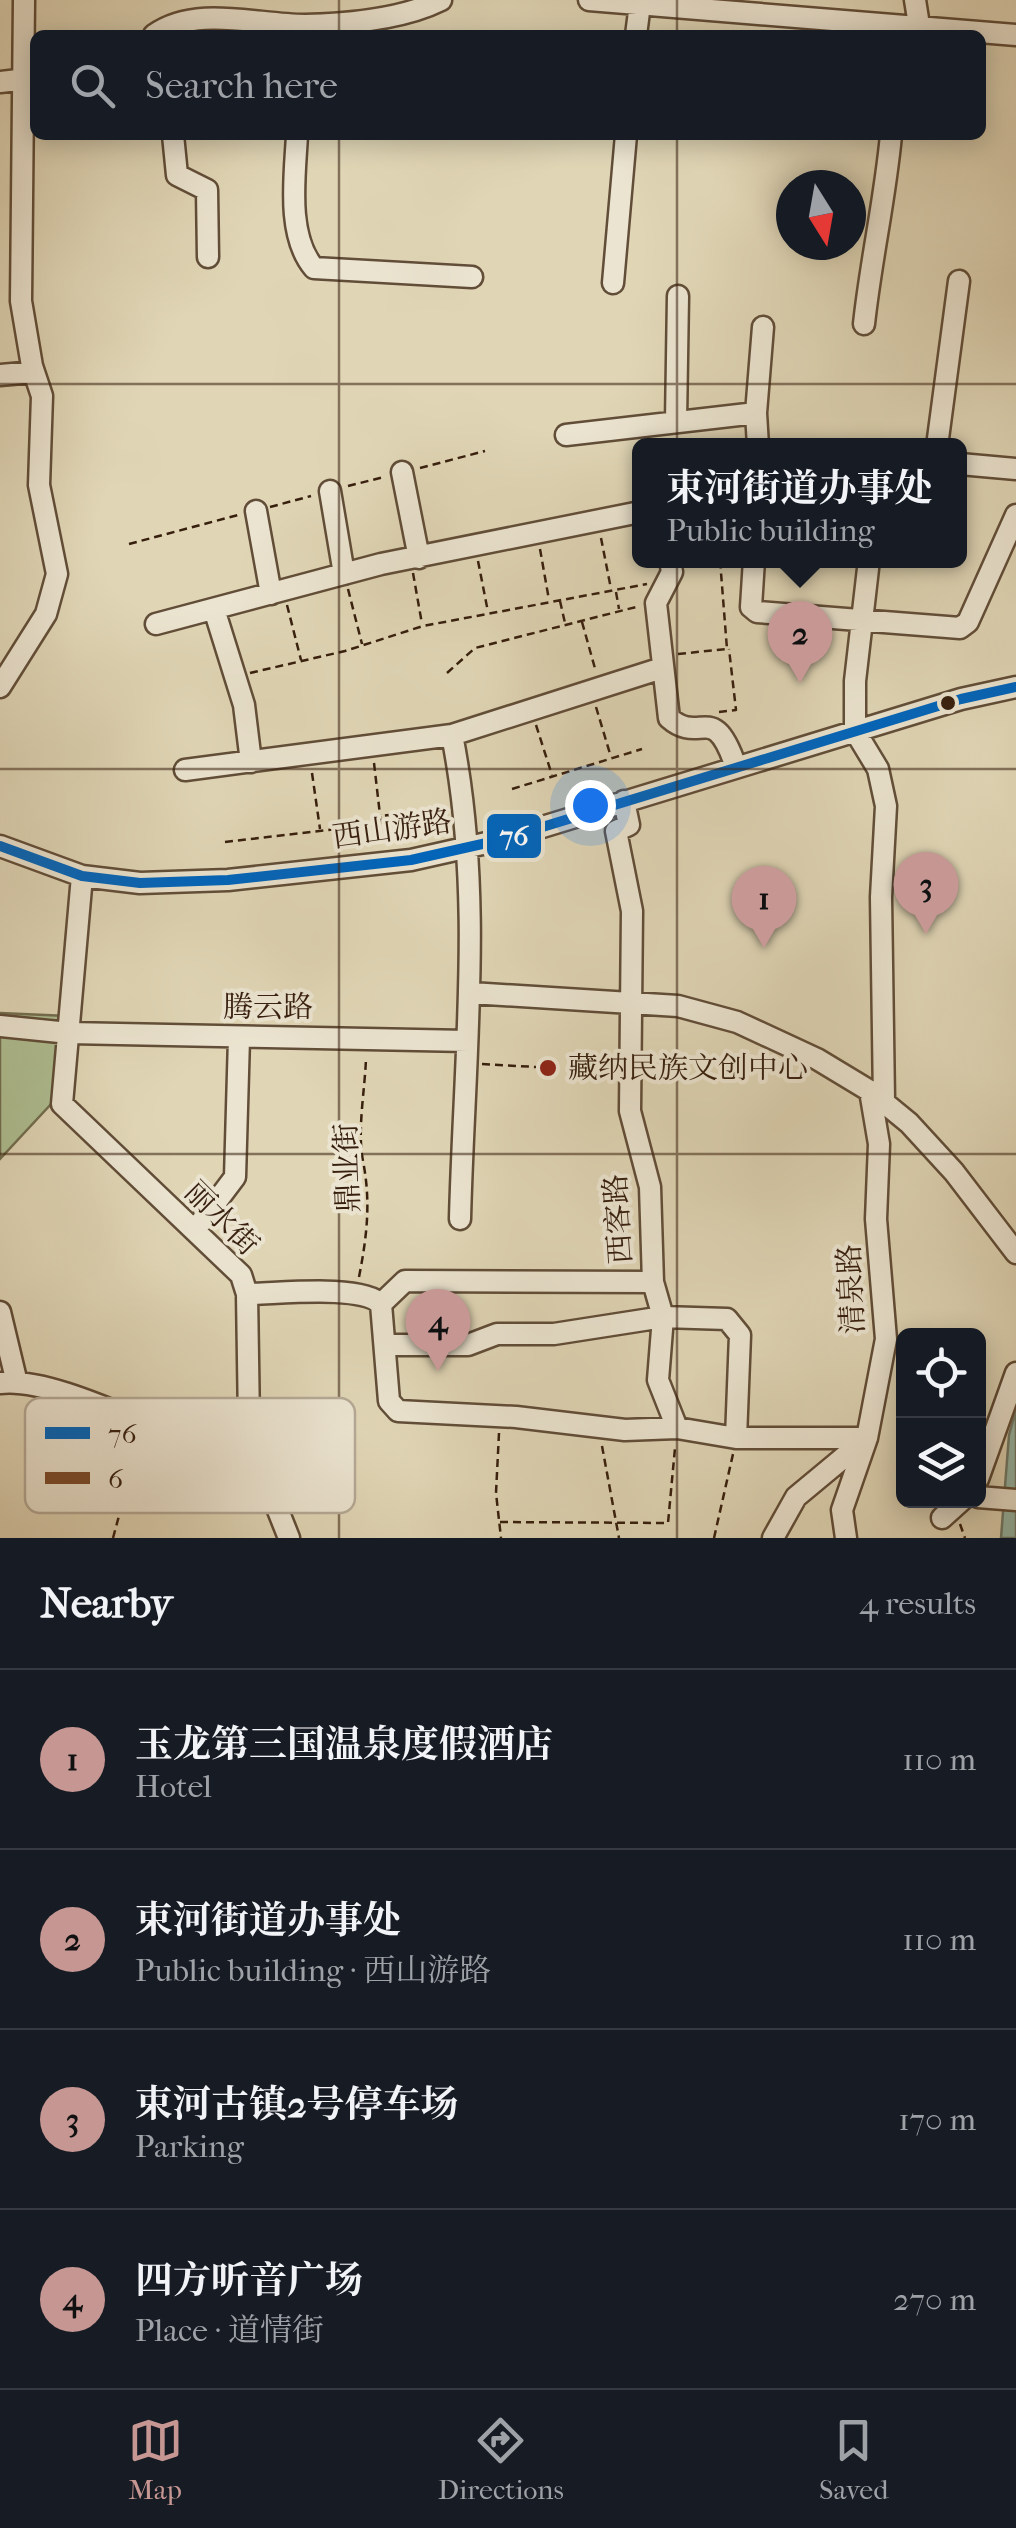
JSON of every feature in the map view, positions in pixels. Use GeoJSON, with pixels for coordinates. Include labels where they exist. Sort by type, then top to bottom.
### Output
{"type":"FeatureCollection","features":[{"type":"Feature","properties":{"kind":"street"},"geometry":{"type":"LineString","coordinates":[[0,687],[46,614],[57,574],[38,485],[42,396],[21,301],[19,80],[24,0]]}},
{"type":"Feature","properties":{"kind":"street"},"geometry":{"type":"LineString","coordinates":[[589,0],[884,29],[919,26],[958,30]]}},
{"type":"Feature","properties":{"kind":"street"},"geometry":{"type":"LineString","coordinates":[[915,0],[919,26]]}},
{"type":"Feature","properties":{"kind":"street"},"geometry":{"type":"LineString","coordinates":[[162,30],[186,9],[306,30],[431,2]]}},
{"type":"Feature","properties":{"kind":"street"},"geometry":{"type":"LineString","coordinates":[[637,30],[640,4]]}},
{"type":"Feature","properties":{"kind":"street"},"geometry":{"type":"LineString","coordinates":[[986,33],[1016,36]]}},
{"type":"Feature","properties":{"kind":"street"},"geometry":{"type":"LineString","coordinates":[[174,140],[177,175],[181,180],[204,184],[207,190],[208,258]]}},
{"type":"Feature","properties":{"kind":"street"},"geometry":{"type":"LineString","coordinates":[[297,140],[295,208],[306,258],[314,268],[472,276]]}},
{"type":"Feature","properties":{"kind":"street"},"geometry":{"type":"LineString","coordinates":[[613,284],[626,140]]}},
{"type":"Feature","properties":{"kind":"street"},"geometry":{"type":"LineString","coordinates":[[864,324],[873,240],[883,219],[891,140]]}},
{"type":"Feature","properties":{"kind":"street"},"geometry":{"type":"LineString","coordinates":[[937,438],[959,280]]}},
{"type":"Feature","properties":{"kind":"street"},"geometry":{"type":"LineString","coordinates":[[676,422],[678,296]]}},
{"type":"Feature","properties":{"kind":"street"},"geometry":{"type":"LineString","coordinates":[[761,438],[756,413],[763,327]]}},
{"type":"Feature","properties":{"kind":"street"},"geometry":{"type":"LineString","coordinates":[[0,375],[34,372]]}},
{"type":"Feature","properties":{"kind":"street"},"geometry":{"type":"LineString","coordinates":[[566,435],[756,413]]}},
{"type":"Feature","properties":{"kind":"street"},"geometry":{"type":"LineString","coordinates":[[967,465],[1016,469]]}},
{"type":"Feature","properties":{"kind":"street"},"geometry":{"type":"LineString","coordinates":[[402,472],[414,558]]}},
{"type":"Feature","properties":{"kind":"street"},"geometry":{"type":"LineString","coordinates":[[330,491],[344,574]]}},
{"type":"Feature","properties":{"kind":"street"},"geometry":{"type":"LineString","coordinates":[[256,510],[277,592]]}},
{"type":"Feature","properties":{"kind":"street"},"geometry":{"type":"LineString","coordinates":[[156,624],[474,543],[632,513]]}},
{"type":"Feature","properties":{"kind":"street"},"geometry":{"type":"LineString","coordinates":[[753,568],[751,607],[757,612],[960,628],[968,622],[1016,514]]}},
{"type":"Feature","properties":{"kind":"street"},"geometry":{"type":"LineString","coordinates":[[855,731],[854,681],[869,568]]}},
{"type":"Feature","properties":{"kind":"street"},"geometry":{"type":"LineString","coordinates":[[669,570],[656,603],[669,718],[680,726],[711,726],[722,732],[736,767]]}},
{"type":"Feature","properties":{"kind":"street"},"geometry":{"type":"LineString","coordinates":[[214,609],[244,705],[251,762]]}},
{"type":"Feature","properties":{"kind":"street"},"geometry":{"type":"LineString","coordinates":[[185,770],[452,735],[596,690],[662,662]]}},
{"type":"Feature","properties":{"kind":"street","name":"西山游路"},"geometry":{"type":"LineString","coordinates":[[0,846],[82,876],[140,884],[228,880],[468,848],[855,731],[1016,687]]}},
{"type":"Feature","properties":{"kind":"street","name":"清泉路"},"geometry":{"type":"LineString","coordinates":[[846,1538],[842,1510],[867,1438],[886,1339],[876,1219],[886,806],[878,769],[855,731]]}},
{"type":"Feature","properties":{"kind":"street"},"geometry":{"type":"LineString","coordinates":[[452,735],[468,848],[472,993],[460,1219]]}},
{"type":"Feature","properties":{"kind":"street","name":"西客路"},"geometry":{"type":"LineString","coordinates":[[624,801],[629,826],[616,831],[632,911],[630,1111],[650,1187],[653,1282],[664,1316],[658,1380],[677,1428]]}},
{"type":"Feature","properties":{"kind":"street"},"geometry":{"type":"LineString","coordinates":[[69,1033],[82,876]]}},
{"type":"Feature","properties":{"kind":"street"},"geometry":{"type":"LineString","coordinates":[[472,993],[678,1006],[737,1022],[817,1059],[877,1095],[933,1147],[1016,1253]]}},
{"type":"Feature","properties":{"kind":"street","name":"腾云路"},"geometry":{"type":"LineString","coordinates":[[0,1026],[69,1033],[468,1041]]}},
{"type":"Feature","properties":{"kind":"street","name":"丽水街"},"geometry":{"type":"LineString","coordinates":[[69,1033],[62,1104],[241,1275],[247,1294],[249,1398]]}},
{"type":"Feature","properties":{"kind":"street"},"geometry":{"type":"LineString","coordinates":[[195,1230],[235,1177],[240,1038]]}},
{"type":"Feature","properties":{"kind":"street"},"geometry":{"type":"LineString","coordinates":[[381,1304],[405,1280],[653,1282]]}},
{"type":"Feature","properties":{"kind":"street"},"geometry":{"type":"LineString","coordinates":[[247,1294],[356,1294],[369,1295],[381,1304],[389,1401],[394,1408],[598,1427],[677,1428],[736,1438],[867,1438]]}},
{"type":"Feature","properties":{"kind":"street"},"geometry":{"type":"LineString","coordinates":[[0,1312],[9,1383],[58,1398]]}},
{"type":"Feature","properties":{"kind":"street"},"geometry":{"type":"LineString","coordinates":[[385,1345],[468,1345],[497,1334],[554,1334],[664,1316],[721,1318],[739,1330],[741,1386],[736,1438]]}},
{"type":"Feature","properties":{"kind":"street"},"geometry":{"type":"LineString","coordinates":[[986,1457],[1016,1374]]}},
{"type":"Feature","properties":{"kind":"street"},"geometry":{"type":"LineString","coordinates":[[773,1538],[796,1497],[867,1438]]}},
{"type":"Feature","properties":{"kind":"street"},"geometry":{"type":"LineString","coordinates":[[986,1498],[1016,1500]]}},
{"type":"Feature","properties":{"kind":"street"},"geometry":{"type":"LineString","coordinates":[[942,1518],[953,1508]]}},
{"type":"Feature","properties":{"kind":"street","name":"丽水街"},"geometry":{"type":"LineString","coordinates":[[279,1513],[289,1538]]}},
{"type":"Feature","properties":{"kind":"path"},"geometry":{"type":"LineString","coordinates":[[128,544],[485,451]]}},
{"type":"Feature","properties":{"kind":"path"},"geometry":{"type":"LineString","coordinates":[[597,520],[619,610]]}},
{"type":"Feature","properties":{"kind":"path"},"geometry":{"type":"LineString","coordinates":[[536,532],[550,602]]}},
{"type":"Feature","properties":{"kind":"path"},"geometry":{"type":"LineString","coordinates":[[474,543],[488,614]]}},
{"type":"Feature","properties":{"kind":"path"},"geometry":{"type":"LineString","coordinates":[[414,558],[423,626]]}},
{"type":"Feature","properties":{"kind":"path"},"geometry":{"type":"LineString","coordinates":[[721,568],[728,649]]}},
{"type":"Feature","properties":{"kind":"path"},"geometry":{"type":"LineString","coordinates":[[234,677],[423,626],[613,590],[669,570]]}},
{"type":"Feature","properties":{"kind":"path"},"geometry":{"type":"LineString","coordinates":[[344,574],[362,645]]}},
{"type":"Feature","properties":{"kind":"path"},"geometry":{"type":"LineString","coordinates":[[277,592],[302,661]]}},
{"type":"Feature","properties":{"kind":"path"},"geometry":{"type":"LineString","coordinates":[[560,600],[566,624]]}},
{"type":"Feature","properties":{"kind":"path"},"geometry":{"type":"LineString","coordinates":[[446,673],[475,648],[656,603]]}},
{"type":"Feature","properties":{"kind":"path"},"geometry":{"type":"LineString","coordinates":[[581,620],[612,758]]}},
{"type":"Feature","properties":{"kind":"path"},"geometry":{"type":"LineString","coordinates":[[662,662],[732,649],[736,710],[720,712]]}},
{"type":"Feature","properties":{"kind":"path"},"geometry":{"type":"LineString","coordinates":[[531,710],[552,776]]}},
{"type":"Feature","properties":{"kind":"path"},"geometry":{"type":"LineString","coordinates":[[225,842],[380,824],[372,746]]}},
{"type":"Feature","properties":{"kind":"path"},"geometry":{"type":"LineString","coordinates":[[512,788],[642,749]]}},
{"type":"Feature","properties":{"kind":"path"},"geometry":{"type":"LineString","coordinates":[[310,754],[320,831]]}},
{"type":"Feature","properties":{"kind":"path"},"geometry":{"type":"LineString","coordinates":[[380,816],[412,812]]}},
{"type":"Feature","properties":{"kind":"path","name":"鼎业街"},"geometry":{"type":"LineString","coordinates":[[356,1294],[368,1243],[370,1178],[363,1160],[366,1038]]}},
{"type":"Feature","properties":{"kind":"path"},"geometry":{"type":"LineString","coordinates":[[466,1063],[536,1066]]}},
{"type":"Feature","properties":{"kind":"path"},"geometry":{"type":"LineString","coordinates":[[500,1416],[496,1493],[501,1538]]}},
{"type":"Feature","properties":{"kind":"path"},"geometry":{"type":"LineString","coordinates":[[598,1427],[619,1538]]}},
{"type":"Feature","properties":{"kind":"path"},"geometry":{"type":"LineString","coordinates":[[500,1522],[668,1523],[677,1428]]}},
{"type":"Feature","properties":{"kind":"path"},"geometry":{"type":"LineString","coordinates":[[714,1538],[736,1438]]}},
{"type":"Feature","properties":{"kind":"path"},"geometry":{"type":"LineString","coordinates":[[113,1538],[120,1513]]}},
{"type":"Feature","properties":{"kind":"shaded area"},"geometry":{"type":"Polygon","coordinates":[[[0,1013],[67,1016],[65,1089],[0,1159],[0,1013]]]}},
{"type":"Feature","properties":{"kind":"shaded area"},"geometry":{"type":"Polygon","coordinates":[[[1016,1410],[1016,1538],[1001,1538],[1009,1435],[1016,1410]]]}},
{"type":"Feature","properties":{"kind":"transit line","name":"76"},"geometry":{"type":"LineString","coordinates":[[0,846],[82,876],[140,883],[228,880],[411,860],[500,840],[961,699],[1016,687]]}},
{"type":"Feature","properties":{"kind":"place","name":"束河街道办事处"},"geometry":{"type":"Point","coordinates":[800,683]}},
{"type":"Feature","properties":{"kind":"place","name":"束河古镇2号停车场"},"geometry":{"type":"Point","coordinates":[926,934]}},
{"type":"Feature","properties":{"kind":"place","name":"玉龙第三国温泉度假酒店"},"geometry":{"type":"Point","coordinates":[764,948]}},
{"type":"Feature","properties":{"kind":"place","name":"藏纳民族文创中心"},"geometry":{"type":"Point","coordinates":[548,1068]}},
{"type":"Feature","properties":{"kind":"place","name":"四方听音广场"},"geometry":{"type":"Point","coordinates":[438,1371]}}]}
